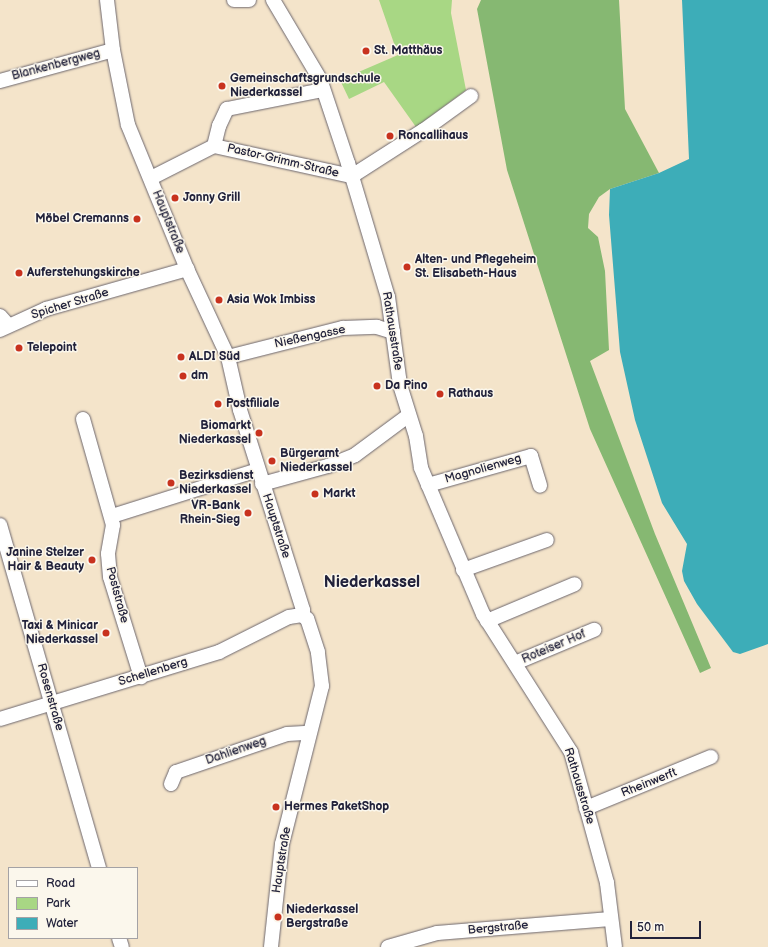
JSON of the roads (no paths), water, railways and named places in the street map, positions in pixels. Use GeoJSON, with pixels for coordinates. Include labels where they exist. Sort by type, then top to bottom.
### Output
{"type":"FeatureCollection","features":[{"type":"Feature","properties":{"kind":"street","name":"Hauptstraße"},"geometry":{"type":"LineString","coordinates":[[107,0],[113,50],[128,125],[188,269],[228,357],[262,484],[303,610],[302,616],[308,624],[321,665],[322,686],[282,844],[271,947]]}},
{"type":"Feature","properties":{"kind":"street"},"geometry":{"type":"LineString","coordinates":[[234,0],[249,0]]}},
{"type":"Feature","properties":{"kind":"street","name":"Rathausstraße"},"geometry":{"type":"LineString","coordinates":[[273,0],[320,79],[352,176],[388,297],[400,385],[428,485],[463,570],[487,621],[570,752],[607,883],[610,919],[615,947]]}},
{"type":"Feature","properties":{"kind":"street","name":"Blankenbergweg"},"geometry":{"type":"LineString","coordinates":[[0,81],[113,50]]}},
{"type":"Feature","properties":{"kind":"street"},"geometry":{"type":"LineString","coordinates":[[214,146],[218,126],[227,109],[323,90]]}},
{"type":"Feature","properties":{"kind":"street","name":"Pastor-Grimm-Straße"},"geometry":{"type":"LineString","coordinates":[[151,178],[214,146],[352,176],[424,130],[471,96]]}},
{"type":"Feature","properties":{"kind":"street","name":"Spicher Straße"},"geometry":{"type":"LineString","coordinates":[[3,324],[46,309],[188,269]]}},
{"type":"Feature","properties":{"kind":"street","name":"Nießengasse"},"geometry":{"type":"LineString","coordinates":[[228,357],[343,328],[377,327],[393,332]]}},
{"type":"Feature","properties":{"kind":"street"},"geometry":{"type":"LineString","coordinates":[[262,484],[328,466],[356,455],[409,415]]}},
{"type":"Feature","properties":{"kind":"street","name":"Poststraße"},"geometry":{"type":"LineString","coordinates":[[83,419],[112,516],[113,526],[107,564],[141,677]]}},
{"type":"Feature","properties":{"kind":"street","name":"Magnolienweg"},"geometry":{"type":"LineString","coordinates":[[428,485],[530,456],[540,486]]}},
{"type":"Feature","properties":{"kind":"street"},"geometry":{"type":"LineString","coordinates":[[112,516],[258,470]]}},
{"type":"Feature","properties":{"kind":"street","name":"Rosenstraße"},"geometry":{"type":"LineString","coordinates":[[0,525],[99,867]]}},
{"type":"Feature","properties":{"kind":"street"},"geometry":{"type":"LineString","coordinates":[[463,570],[547,540]]}},
{"type":"Feature","properties":{"kind":"street"},"geometry":{"type":"LineString","coordinates":[[487,621],[575,584]]}},
{"type":"Feature","properties":{"kind":"street","name":"Schellenberg"},"geometry":{"type":"LineString","coordinates":[[0,719],[219,652],[289,618],[302,616]]}},
{"type":"Feature","properties":{"kind":"street","name":"Roteiser Hof"},"geometry":{"type":"LineString","coordinates":[[515,663],[594,630]]}},
{"type":"Feature","properties":{"kind":"street","name":"Dahlienweg"},"geometry":{"type":"LineString","coordinates":[[171,784],[176,772],[287,734],[309,733]]}},
{"type":"Feature","properties":{"kind":"street","name":"Rheinwerft"},"geometry":{"type":"LineString","coordinates":[[586,808],[711,758]]}},
{"type":"Feature","properties":{"kind":"street","name":"Bergstraße"},"geometry":{"type":"LineString","coordinates":[[388,947],[437,933],[610,919]]}},
{"type":"Feature","properties":{"kind":"water"},"geometry":{"type":"Polygon","coordinates":[[[682,0],[768,0],[768,644],[740,654],[733,652],[697,604],[684,581],[682,571],[687,544],[662,503],[635,420],[620,352],[609,215],[610,189],[659,173],[689,159],[682,0]]]}},
{"type":"Feature","properties":{"kind":"place","name":"St. Matthäus"},"geometry":{"type":"Point","coordinates":[366,51]}},
{"type":"Feature","properties":{"kind":"place","name":"Gemeinschaftsgrundschule Niederkassel"},"geometry":{"type":"Point","coordinates":[222,86]}},
{"type":"Feature","properties":{"kind":"place","name":"Roncallihaus"},"geometry":{"type":"Point","coordinates":[390,136]}},
{"type":"Feature","properties":{"kind":"place","name":"Jonny Grill"},"geometry":{"type":"Point","coordinates":[175,198]}},
{"type":"Feature","properties":{"kind":"place","name":"Möbel Cremanns"},"geometry":{"type":"Point","coordinates":[137,219]}},
{"type":"Feature","properties":{"kind":"place","name":"Alten- und Pflegeheim St. Elisabeth-Haus"},"geometry":{"type":"Point","coordinates":[407,267]}},
{"type":"Feature","properties":{"kind":"place","name":"Auferstehungskirche"},"geometry":{"type":"Point","coordinates":[19,273]}},
{"type":"Feature","properties":{"kind":"place","name":"Asia Wok Imbiss"},"geometry":{"type":"Point","coordinates":[219,300]}},
{"type":"Feature","properties":{"kind":"place","name":"Telepoint"},"geometry":{"type":"Point","coordinates":[19,348]}},
{"type":"Feature","properties":{"kind":"place","name":"ALDI Süd"},"geometry":{"type":"Point","coordinates":[181,357]}},
{"type":"Feature","properties":{"kind":"place","name":"dm"},"geometry":{"type":"Point","coordinates":[183,376]}},
{"type":"Feature","properties":{"kind":"place","name":"Da Pino"},"geometry":{"type":"Point","coordinates":[377,386]}},
{"type":"Feature","properties":{"kind":"place","name":"Rathaus"},"geometry":{"type":"Point","coordinates":[440,394]}},
{"type":"Feature","properties":{"kind":"place","name":"Postfiliale"},"geometry":{"type":"Point","coordinates":[218,404]}},
{"type":"Feature","properties":{"kind":"place","name":"Biomarkt Niederkassel"},"geometry":{"type":"Point","coordinates":[259,433]}},
{"type":"Feature","properties":{"kind":"place","name":"Bürgeramt Niederkassel"},"geometry":{"type":"Point","coordinates":[272,461]}},
{"type":"Feature","properties":{"kind":"place","name":"Bezirksdienst Niederkassel"},"geometry":{"type":"Point","coordinates":[171,483]}},
{"type":"Feature","properties":{"kind":"place","name":"Markt"},"geometry":{"type":"Point","coordinates":[315,494]}},
{"type":"Feature","properties":{"kind":"place","name":"VR-Bank Rhein-Sieg"},"geometry":{"type":"Point","coordinates":[248,513]}},
{"type":"Feature","properties":{"kind":"place","name":"Janine Stelzer Hair & Beauty"},"geometry":{"type":"Point","coordinates":[92,560]}},
{"type":"Feature","properties":{"kind":"place","name":"Taxi & Minicar Niederkassel"},"geometry":{"type":"Point","coordinates":[106,633]}},
{"type":"Feature","properties":{"kind":"place","name":"Hermes PaketShop"},"geometry":{"type":"Point","coordinates":[276,807]}},
{"type":"Feature","properties":{"kind":"place","name":"Niederkassel Bergstraße"},"geometry":{"type":"Point","coordinates":[278,917]}},
{"type":"Feature","properties":{"kind":"district","name":"Niederkassel"},"geometry":{"type":"Point","coordinates":[372,583]}}]}
